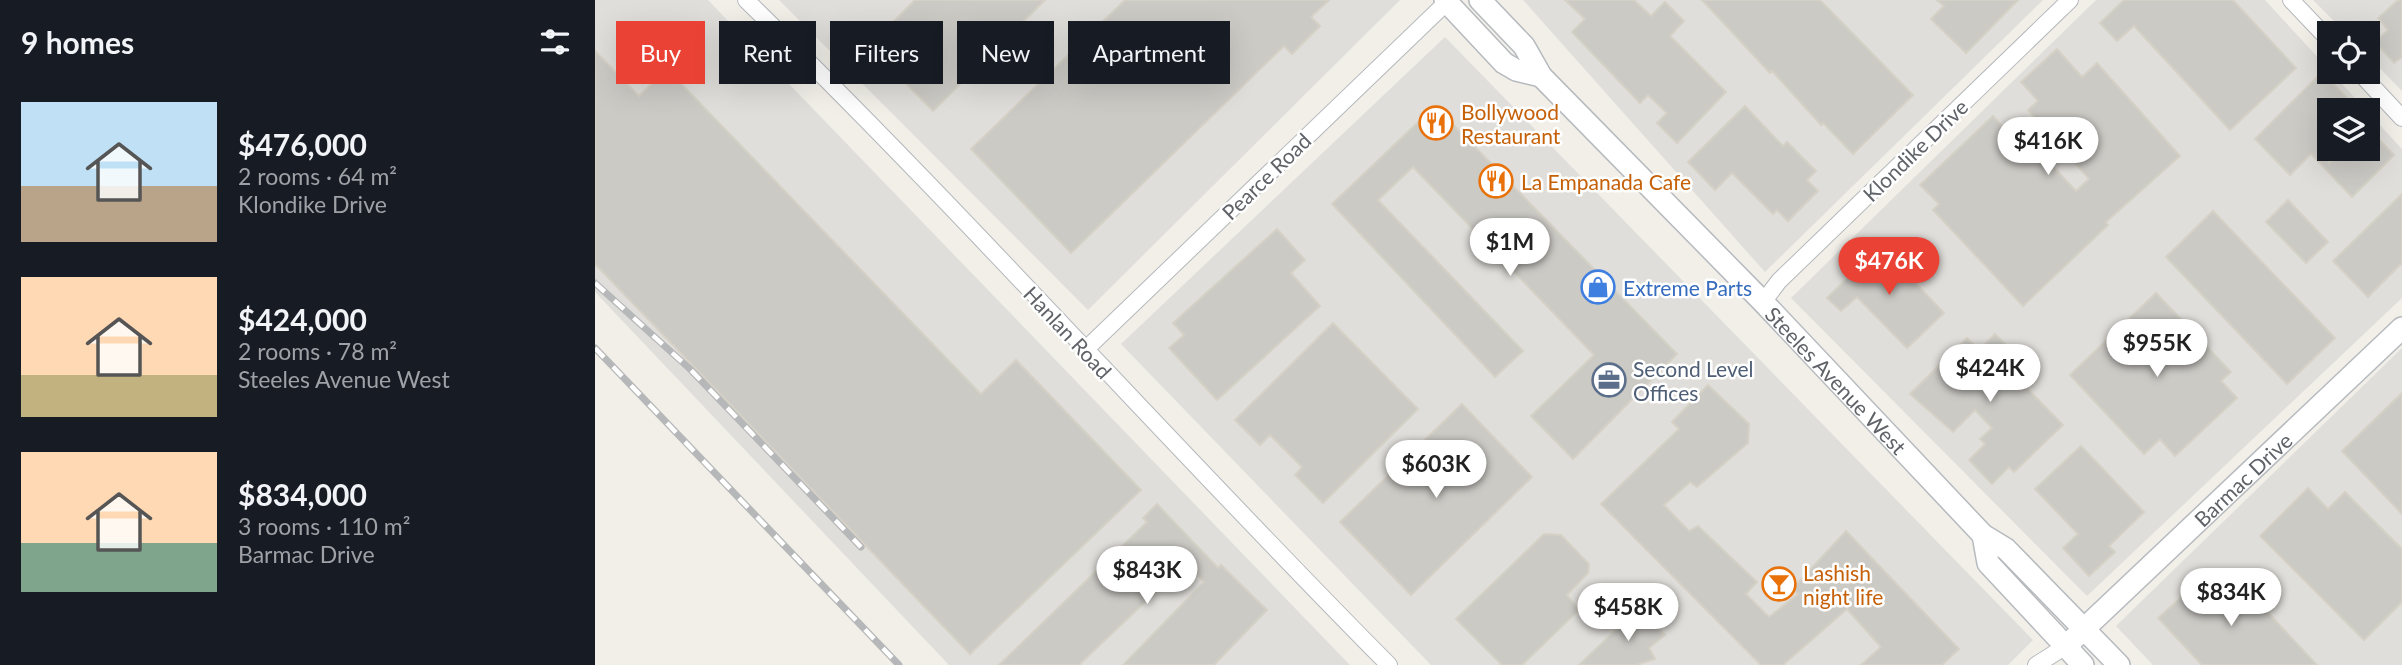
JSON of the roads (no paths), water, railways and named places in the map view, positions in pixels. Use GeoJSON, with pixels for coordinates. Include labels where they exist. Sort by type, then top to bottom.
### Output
{"type":"FeatureCollection","features":[{"type":"Feature","properties":{"kind":"main road","name":"Steeles Avenue West"},"geometry":{"type":"LineString","coordinates":[[1481,0],[1524,46],[1541,76],[1763,302],[1983,536],[2006,550],[2119,665]]}},
{"type":"Feature","properties":{"kind":"main road","name":"Steeles Avenue West"},"geometry":{"type":"LineString","coordinates":[[1447,1],[1504,63],[1516,70],[1541,76]]}},
{"type":"Feature","properties":{"kind":"main road","name":"Barmac Drive"},"geometry":{"type":"LineString","coordinates":[[2062,656],[2402,328]]}},
{"type":"Feature","properties":{"kind":"main road","name":"Steeles Avenue West"},"geometry":{"type":"LineString","coordinates":[[1983,536],[1988,563],[2062,656],[2083,665]]}},
{"type":"Feature","properties":{"kind":"street","name":"Hanlan Road"},"geometry":{"type":"LineString","coordinates":[[746,0],[898,153],[1254,528],[1389,665]]}},
{"type":"Feature","properties":{"kind":"street","name":"Klondike Drive"},"geometry":{"type":"LineString","coordinates":[[1763,302],[1779,281],[2070,0]]}},
{"type":"Feature","properties":{"kind":"street"},"geometry":{"type":"LineString","coordinates":[[2291,0],[2317,27]]}},
{"type":"Feature","properties":{"kind":"street","name":"Pearce Road"},"geometry":{"type":"LineString","coordinates":[[1085,350],[1447,1]]}},
{"type":"Feature","properties":{"kind":"street"},"geometry":{"type":"LineString","coordinates":[[2370,84],[2402,118]]}},
{"type":"Feature","properties":{"kind":"street"},"geometry":{"type":"LineString","coordinates":[[2036,665],[2062,656]]}},
{"type":"Feature","properties":{"kind":"railway"},"geometry":{"type":"LineString","coordinates":[[595,283],[690,369],[861,547]]}},
{"type":"Feature","properties":{"kind":"railway"},"geometry":{"type":"LineString","coordinates":[[595,348],[899,665]]}},
{"type":"Feature","properties":{"kind":"place","name":"Bollywood Restaurant"},"geometry":{"type":"Point","coordinates":[1436,123]}},
{"type":"Feature","properties":{"kind":"place","name":"La Empanada Cafe"},"geometry":{"type":"Point","coordinates":[1496,181]}},
{"type":"Feature","properties":{"kind":"place","name":"Extreme Parts"},"geometry":{"type":"Point","coordinates":[1598,287]}},
{"type":"Feature","properties":{"kind":"place","name":"Second Level Offices"},"geometry":{"type":"Point","coordinates":[1609,380]}},
{"type":"Feature","properties":{"kind":"place","name":"Lashish night life"},"geometry":{"type":"Point","coordinates":[1779,584]}}]}
